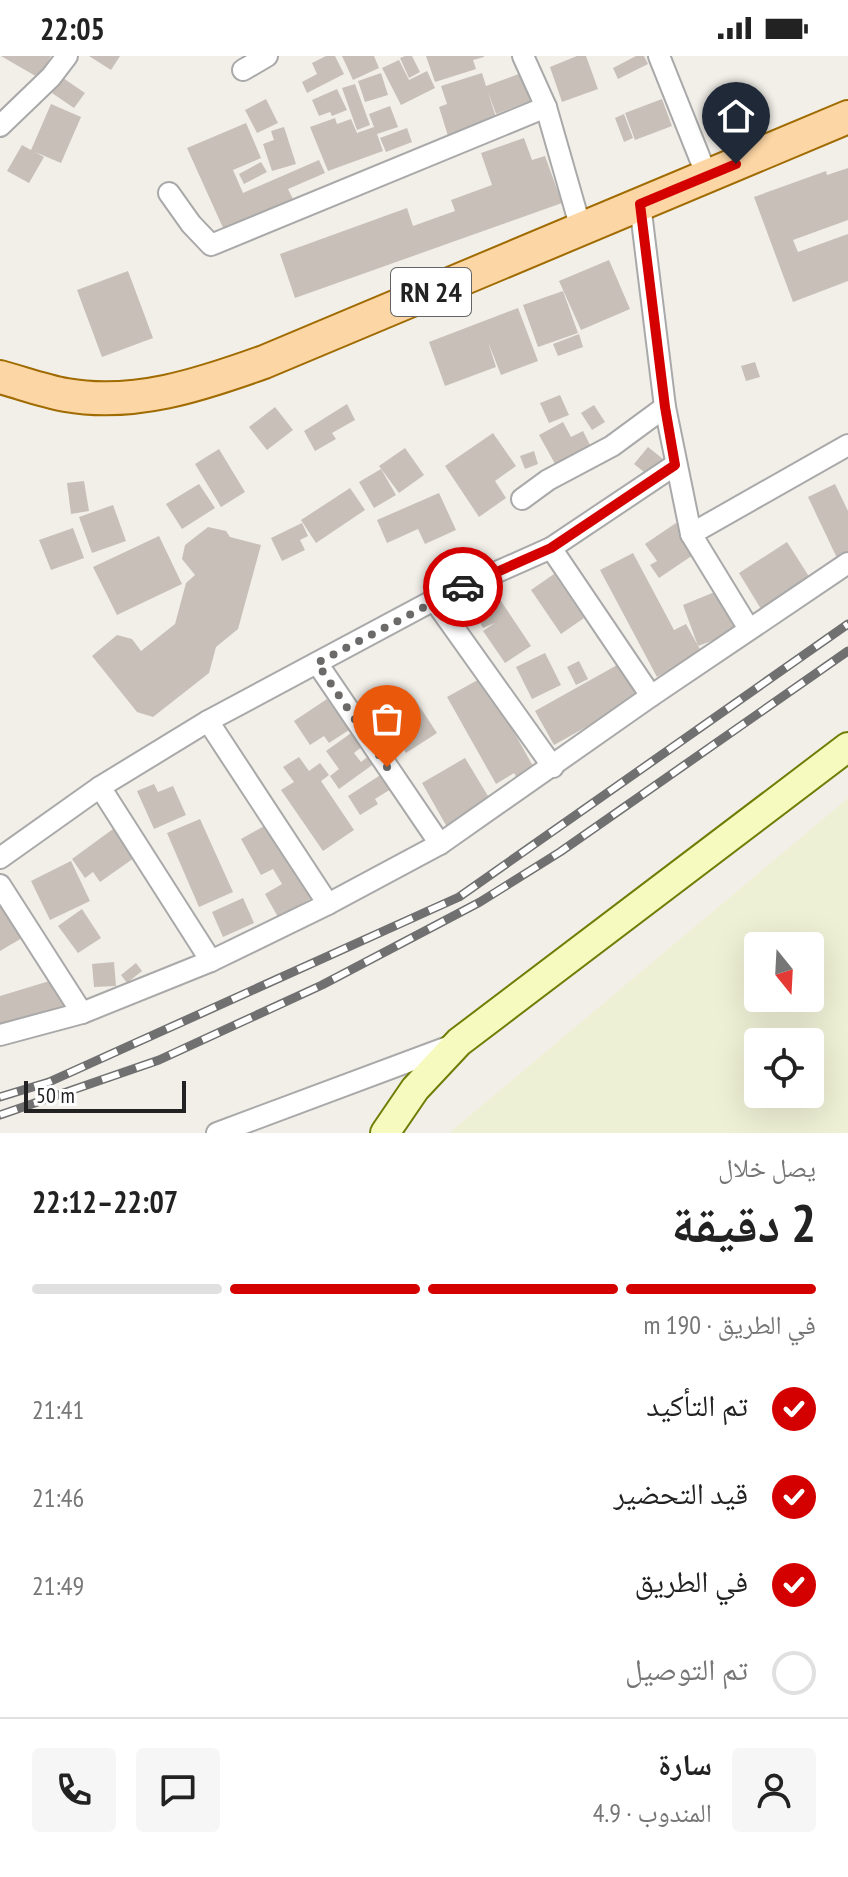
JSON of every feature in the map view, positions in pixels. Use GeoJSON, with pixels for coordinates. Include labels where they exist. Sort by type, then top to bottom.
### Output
{"type":"FeatureCollection","features":[{"type":"Feature","properties":{"kind":"main road","name":"RN 24"},"geometry":{"type":"LineString","coordinates":[[0,377],[67,395],[130,398],[198,386],[264,362],[848,117]]}},
{"type":"Feature","properties":{"kind":"street"},"geometry":{"type":"LineString","coordinates":[[0,126],[51,77],[67,56]]}},
{"type":"Feature","properties":{"kind":"street"},"geometry":{"type":"LineString","coordinates":[[243,70],[267,56]]}},
{"type":"Feature","properties":{"kind":"street"},"geometry":{"type":"LineString","coordinates":[[523,56],[546,107],[581,229]]}},
{"type":"Feature","properties":{"kind":"street"},"geometry":{"type":"LineString","coordinates":[[659,56],[707,176]]}},
{"type":"Feature","properties":{"kind":"street"},"geometry":{"type":"LineString","coordinates":[[169,193],[211,245],[546,107]]}},
{"type":"Feature","properties":{"kind":"street"},"geometry":{"type":"LineString","coordinates":[[640,204],[665,407],[691,534],[749,629]]}},
{"type":"Feature","properties":{"kind":"street"},"geometry":{"type":"LineString","coordinates":[[522,499],[548,480],[612,446],[665,407]]}},
{"type":"Feature","properties":{"kind":"street"},"geometry":{"type":"LineString","coordinates":[[691,534],[848,445]]}},
{"type":"Feature","properties":{"kind":"street"},"geometry":{"type":"LineString","coordinates":[[0,858],[100,787],[208,721],[434,600],[551,548],[675,465]]}},
{"type":"Feature","properties":{"kind":"street"},"geometry":{"type":"LineString","coordinates":[[551,548],[651,696]]}},
{"type":"Feature","properties":{"kind":"street"},"geometry":{"type":"LineString","coordinates":[[0,1035],[82,1013],[211,961],[328,904],[440,844],[848,563]]}},
{"type":"Feature","properties":{"kind":"street"},"geometry":{"type":"LineString","coordinates":[[434,600],[553,767]]}},
{"type":"Feature","properties":{"kind":"street"},"geometry":{"type":"LineString","coordinates":[[317,663],[440,844]]}},
{"type":"Feature","properties":{"kind":"street"},"geometry":{"type":"LineString","coordinates":[[208,721],[328,904]]}},
{"type":"Feature","properties":{"kind":"street"},"geometry":{"type":"LineString","coordinates":[[385,1133],[415,1089],[459,1042],[848,747]]}},
{"type":"Feature","properties":{"kind":"street"},"geometry":{"type":"LineString","coordinates":[[100,787],[211,961]]}},
{"type":"Feature","properties":{"kind":"street"},"geometry":{"type":"LineString","coordinates":[[0,885],[82,1013]]}},
{"type":"Feature","properties":{"kind":"street"},"geometry":{"type":"LineString","coordinates":[[217,1133],[459,1042]]}},
{"type":"Feature","properties":{"kind":"green space"},"geometry":{"type":"Polygon","coordinates":[[[848,798],[848,1133],[449,1133],[848,798]]]}},
{"type":"Feature","properties":{"kind":"building"},"geometry":{"type":"Polygon","coordinates":[[[1,56],[51,56],[39,78],[1,56]]]}},
{"type":"Feature","properties":{"kind":"building"},"geometry":{"type":"Polygon","coordinates":[[[89,56],[120,56],[111,70],[89,56]]]}},
{"type":"Feature","properties":{"kind":"building"},"geometry":{"type":"Polygon","coordinates":[[[326,56],[335,56],[344,74],[307,93],[302,82],[317,74],[312,63],[326,56]]]}},
{"type":"Feature","properties":{"kind":"building"},"geometry":{"type":"Polygon","coordinates":[[[342,56],[374,56],[379,68],[353,80],[342,56]]]}},
{"type":"Feature","properties":{"kind":"building"},"geometry":{"type":"Polygon","coordinates":[[[412,56],[420,72],[409,78],[400,58],[412,56]]]}},
{"type":"Feature","properties":{"kind":"building"},"geometry":{"type":"Polygon","coordinates":[[[426,56],[484,57],[473,60],[476,69],[435,82],[426,56]]]}},
{"type":"Feature","properties":{"kind":"building"},"geometry":{"type":"Polygon","coordinates":[[[577,56],[586,56],[598,89],[562,102],[550,67],[577,56]]]}},
{"type":"Feature","properties":{"kind":"building"},"geometry":{"type":"Polygon","coordinates":[[[636,56],[644,56],[648,64],[618,79],[613,68],[636,56]]]}},
{"type":"Feature","properties":{"kind":"building"},"geometry":{"type":"Polygon","coordinates":[[[399,60],[409,80],[427,71],[435,88],[401,105],[382,68],[399,60]]]}},
{"type":"Feature","properties":{"kind":"building"},"geometry":{"type":"Polygon","coordinates":[[[524,72],[534,100],[496,114],[488,92],[497,121],[448,136],[439,107],[447,104],[441,86],[482,73],[486,86],[524,72]]]}},
{"type":"Feature","properties":{"kind":"building"},"geometry":{"type":"Polygon","coordinates":[[[381,73],[388,95],[365,102],[358,81],[381,73]]]}},
{"type":"Feature","properties":{"kind":"building"},"geometry":{"type":"Polygon","coordinates":[[[63,78],[85,93],[74,108],[52,93],[63,78]]]}},
{"type":"Feature","properties":{"kind":"building"},"geometry":{"type":"Polygon","coordinates":[[[355,84],[370,125],[357,130],[342,88],[355,84]]]}},
{"type":"Feature","properties":{"kind":"building"},"geometry":{"type":"Polygon","coordinates":[[[337,89],[347,110],[332,116],[330,112],[319,116],[312,100],[337,89]]]}},
{"type":"Feature","properties":{"kind":"building"},"geometry":{"type":"Polygon","coordinates":[[[266,99],[278,123],[257,133],[245,110],[266,99]]]}},
{"type":"Feature","properties":{"kind":"building"},"geometry":{"type":"Polygon","coordinates":[[[662,99],[672,126],[635,140],[625,113],[662,99]]]}},
{"type":"Feature","properties":{"kind":"building"},"geometry":{"type":"Polygon","coordinates":[[[51,104],[81,117],[61,163],[35,152],[44,157],[29,183],[7,171],[22,145],[31,150],[51,104]]]}},
{"type":"Feature","properties":{"kind":"building"},"geometry":{"type":"Polygon","coordinates":[[[390,106],[398,127],[377,134],[383,151],[328,171],[310,127],[335,118],[337,124],[351,119],[357,133],[374,127],[369,114],[390,106]]]}},
{"type":"Feature","properties":{"kind":"building"},"geometry":{"type":"Polygon","coordinates":[[[624,114],[633,138],[624,142],[615,118],[624,114]]]}},
{"type":"Feature","properties":{"kind":"building"},"geometry":{"type":"Polygon","coordinates":[[[246,123],[261,158],[233,170],[243,193],[319,160],[325,173],[288,189],[293,199],[224,230],[187,148],[246,123]]]}},
{"type":"Feature","properties":{"kind":"building"},"geometry":{"type":"Polygon","coordinates":[[[284,127],[296,164],[272,171],[263,144],[274,140],[271,131],[284,127]]]}},
{"type":"Feature","properties":{"kind":"building"},"geometry":{"type":"Polygon","coordinates":[[[407,128],[412,142],[386,152],[380,138],[407,128]]]}},
{"type":"Feature","properties":{"kind":"building"},"geometry":{"type":"Polygon","coordinates":[[[524,138],[532,160],[545,156],[562,203],[295,298],[280,254],[407,208],[413,226],[455,211],[451,200],[492,185],[481,153],[524,138]]]}},
{"type":"Feature","properties":{"kind":"building"},"geometry":{"type":"Polygon","coordinates":[[[261,162],[267,172],[244,184],[239,174],[261,162]]]}},
{"type":"Feature","properties":{"kind":"building"},"geometry":{"type":"Polygon","coordinates":[[[848,168],[848,220],[793,240],[798,252],[848,234],[848,281],[793,302],[754,197],[826,171],[827,175],[848,168]]]}},
{"type":"Feature","properties":{"kind":"building"},"geometry":{"type":"Polygon","coordinates":[[[609,260],[630,309],[581,330],[559,281],[609,260]]]}},
{"type":"Feature","properties":{"kind":"building"},"geometry":{"type":"Polygon","coordinates":[[[128,271],[153,338],[102,357],[77,290],[128,271]]]}},
{"type":"Feature","properties":{"kind":"building"},"geometry":{"type":"Polygon","coordinates":[[[563,291],[578,333],[538,347],[523,305],[563,291]]]}},
{"type":"Feature","properties":{"kind":"building"},"geometry":{"type":"Polygon","coordinates":[[[518,308],[538,361],[501,375],[488,342],[496,367],[445,386],[429,342],[518,308]]]}},
{"type":"Feature","properties":{"kind":"building"},"geometry":{"type":"Polygon","coordinates":[[[579,334],[583,347],[558,356],[553,344],[579,334]]]}},
{"type":"Feature","properties":{"kind":"building"},"geometry":{"type":"Polygon","coordinates":[[[755,362],[760,377],[746,381],[741,366],[755,362]]]}},
{"type":"Feature","properties":{"kind":"building"},"geometry":{"type":"Polygon","coordinates":[[[560,395],[569,415],[549,423],[540,403],[560,395]]]}},
{"type":"Feature","properties":{"kind":"building"},"geometry":{"type":"Polygon","coordinates":[[[347,404],[355,420],[332,433],[336,439],[315,451],[304,431],[347,404]]]}},
{"type":"Feature","properties":{"kind":"building"},"geometry":{"type":"Polygon","coordinates":[[[594,405],[605,422],[592,430],[581,413],[594,405]]]}},
{"type":"Feature","properties":{"kind":"building"},"geometry":{"type":"Polygon","coordinates":[[[275,407],[293,430],[267,450],[249,427],[275,407]]]}},
{"type":"Feature","properties":{"kind":"building"},"geometry":{"type":"Polygon","coordinates":[[[563,422],[571,437],[583,431],[594,453],[559,471],[539,435],[563,422]]]}},
{"type":"Feature","properties":{"kind":"building"},"geometry":{"type":"Polygon","coordinates":[[[493,433],[516,466],[495,481],[506,498],[479,517],[445,466],[493,433]]]}},
{"type":"Feature","properties":{"kind":"building"},"geometry":{"type":"Polygon","coordinates":[[[648,447],[663,459],[649,476],[634,464],[648,447]]]}},
{"type":"Feature","properties":{"kind":"building"},"geometry":{"type":"Polygon","coordinates":[[[405,448],[424,475],[399,493],[379,466],[405,448]]]}},
{"type":"Feature","properties":{"kind":"building"},"geometry":{"type":"Polygon","coordinates":[[[219,449],[245,492],[221,507],[195,464],[219,449]]]}},
{"type":"Feature","properties":{"kind":"building"},"geometry":{"type":"Polygon","coordinates":[[[534,451],[538,464],[525,469],[520,456],[534,451]]]}},
{"type":"Feature","properties":{"kind":"building"},"geometry":{"type":"Polygon","coordinates":[[[381,469],[396,495],[374,508],[359,482],[381,469]]]}},
{"type":"Feature","properties":{"kind":"building"},"geometry":{"type":"Polygon","coordinates":[[[84,481],[89,511],[71,514],[67,483],[84,481]]]}},
{"type":"Feature","properties":{"kind":"building"},"geometry":{"type":"Polygon","coordinates":[[[199,484],[215,508],[182,529],[166,504],[199,484]]]}},
{"type":"Feature","properties":{"kind":"building"},"geometry":{"type":"Polygon","coordinates":[[[835,484],[848,511],[848,553],[837,558],[808,497],[835,484]]]}},
{"type":"Feature","properties":{"kind":"building"},"geometry":{"type":"Polygon","coordinates":[[[350,488],[365,510],[316,543],[301,520],[350,488]]]}},
{"type":"Feature","properties":{"kind":"building"},"geometry":{"type":"Polygon","coordinates":[[[439,493],[456,530],[425,544],[418,529],[387,543],[377,520],[439,493]]]}},
{"type":"Feature","properties":{"kind":"building"},"geometry":{"type":"Polygon","coordinates":[[[113,505],[126,541],[92,553],[79,517],[113,505]]]}},
{"type":"Feature","properties":{"kind":"building"},"geometry":{"type":"Polygon","coordinates":[[[302,523],[308,536],[300,540],[305,550],[282,561],[271,538],[302,523]]]}},
{"type":"Feature","properties":{"kind":"building"},"geometry":{"type":"Polygon","coordinates":[[[676,523],[696,553],[659,578],[650,565],[657,561],[645,544],[676,523]]]}},
{"type":"Feature","properties":{"kind":"building"},"geometry":{"type":"Polygon","coordinates":[[[208,527],[261,545],[238,629],[216,647],[209,673],[153,717],[137,712],[92,656],[117,635],[132,639],[141,651],[175,624],[186,583],[195,575],[182,559],[185,545],[208,527]]]}},
{"type":"Feature","properties":{"kind":"building"},"geometry":{"type":"Polygon","coordinates":[[[73,528],[84,558],[51,570],[39,540],[73,528]]]}},
{"type":"Feature","properties":{"kind":"building"},"geometry":{"type":"Polygon","coordinates":[[[159,536],[182,584],[117,615],[93,567],[159,536]]]}},
{"type":"Feature","properties":{"kind":"building"},"geometry":{"type":"Polygon","coordinates":[[[787,542],[810,578],[761,609],[739,573],[787,542]]]}},
{"type":"Feature","properties":{"kind":"building"},"geometry":{"type":"Polygon","coordinates":[[[633,553],[674,630],[686,624],[702,653],[657,677],[600,570],[633,553]]]}},
{"type":"Feature","properties":{"kind":"building"},"geometry":{"type":"Polygon","coordinates":[[[554,574],[584,618],[561,634],[531,590],[554,574]]]}},
{"type":"Feature","properties":{"kind":"building"},"geometry":{"type":"Polygon","coordinates":[[[722,589],[738,631],[698,646],[683,605],[722,589]]]}},
{"type":"Feature","properties":{"kind":"building"},"geometry":{"type":"Polygon","coordinates":[[[499,598],[531,646],[505,663],[483,631],[495,623],[483,628],[478,619],[488,613],[485,608],[499,598]]]}},
{"type":"Feature","properties":{"kind":"building"},"geometry":{"type":"Polygon","coordinates":[[[545,653],[561,685],[532,699],[516,667],[545,653]]]}},
{"type":"Feature","properties":{"kind":"building"},"geometry":{"type":"Polygon","coordinates":[[[579,661],[588,679],[576,685],[567,667],[579,661]]]}},
{"type":"Feature","properties":{"kind":"building"},"geometry":{"type":"Polygon","coordinates":[[[619,664],[638,698],[554,745],[535,711],[619,664]]]}},
{"type":"Feature","properties":{"kind":"building"},"geometry":{"type":"Polygon","coordinates":[[[483,677],[538,775],[521,785],[514,773],[496,784],[447,697],[483,677]]]}},
{"type":"Feature","properties":{"kind":"building"},"geometry":{"type":"Polygon","coordinates":[[[414,698],[437,733],[406,753],[383,718],[414,698]]]}},
{"type":"Feature","properties":{"kind":"building"},"geometry":{"type":"Polygon","coordinates":[[[327,699],[349,730],[329,743],[324,736],[310,745],[294,721],[327,699]]]}},
{"type":"Feature","properties":{"kind":"building"},"geometry":{"type":"Polygon","coordinates":[[[354,731],[364,745],[354,753],[361,762],[370,755],[375,763],[339,789],[330,776],[339,769],[326,751],[354,731]]]}},
{"type":"Feature","properties":{"kind":"building"},"geometry":{"type":"Polygon","coordinates":[[[299,757],[309,771],[320,763],[329,775],[321,781],[354,830],[323,851],[281,790],[294,782],[283,767],[299,757]]]}},
{"type":"Feature","properties":{"kind":"building"},"geometry":{"type":"Polygon","coordinates":[[[465,758],[491,801],[447,827],[422,783],[465,758]]]}},
{"type":"Feature","properties":{"kind":"building"},"geometry":{"type":"Polygon","coordinates":[[[382,774],[391,789],[375,799],[378,804],[360,815],[348,796],[382,774]]]}},
{"type":"Feature","properties":{"kind":"building"},"geometry":{"type":"Polygon","coordinates":[[[154,784],[158,792],[173,786],[186,815],[154,829],[137,791],[154,784]]]}},
{"type":"Feature","properties":{"kind":"building"},"geometry":{"type":"Polygon","coordinates":[[[200,819],[233,892],[199,907],[167,833],[200,819]]]}},
{"type":"Feature","properties":{"kind":"building"},"geometry":{"type":"Polygon","coordinates":[[[273,821],[316,896],[278,917],[265,894],[282,884],[273,869],[261,875],[241,839],[273,821]]]}},
{"type":"Feature","properties":{"kind":"building"},"geometry":{"type":"Polygon","coordinates":[[[113,829],[134,858],[100,882],[93,872],[85,878],[72,859],[113,829]]]}},
{"type":"Feature","properties":{"kind":"building"},"geometry":{"type":"Polygon","coordinates":[[[71,861],[90,901],[50,920],[31,881],[71,861]]]}},
{"type":"Feature","properties":{"kind":"building"},"geometry":{"type":"Polygon","coordinates":[[[243,898],[254,923],[223,937],[212,912],[243,898]]]}},
{"type":"Feature","properties":{"kind":"building"},"geometry":{"type":"Polygon","coordinates":[[[0,902],[22,938],[0,951],[0,902]]]}},
{"type":"Feature","properties":{"kind":"building"},"geometry":{"type":"Polygon","coordinates":[[[82,909],[101,938],[78,953],[58,926],[82,909]]]}},
{"type":"Feature","properties":{"kind":"building"},"geometry":{"type":"Polygon","coordinates":[[[114,962],[116,986],[94,987],[92,964],[114,962]]]}},
{"type":"Feature","properties":{"kind":"building"},"geometry":{"type":"Polygon","coordinates":[[[136,963],[142,971],[127,983],[121,975],[136,963]]]}},
{"type":"Feature","properties":{"kind":"building"},"geometry":{"type":"Polygon","coordinates":[[[56,979],[65,1010],[0,1030],[0,996],[56,979]]]}},
{"type":"Feature","properties":{"kind":"railway"},"geometry":{"type":"LineString","coordinates":[[0,1097],[49,1082],[459,897],[848,624]]}},
{"type":"Feature","properties":{"kind":"railway"},"geometry":{"type":"LineString","coordinates":[[0,1115],[159,1060],[322,985],[480,902],[560,852],[848,651]]}},
{"type":"Feature","properties":{"kind":"way so far"},"geometry":{"type":"LineString","coordinates":[[387,767],[317,663],[463,587]]}},
{"type":"Feature","properties":{"kind":"route"},"geometry":{"type":"LineString","coordinates":[[463,587],[551,548],[675,465],[640,204],[736,164]]}}]}
